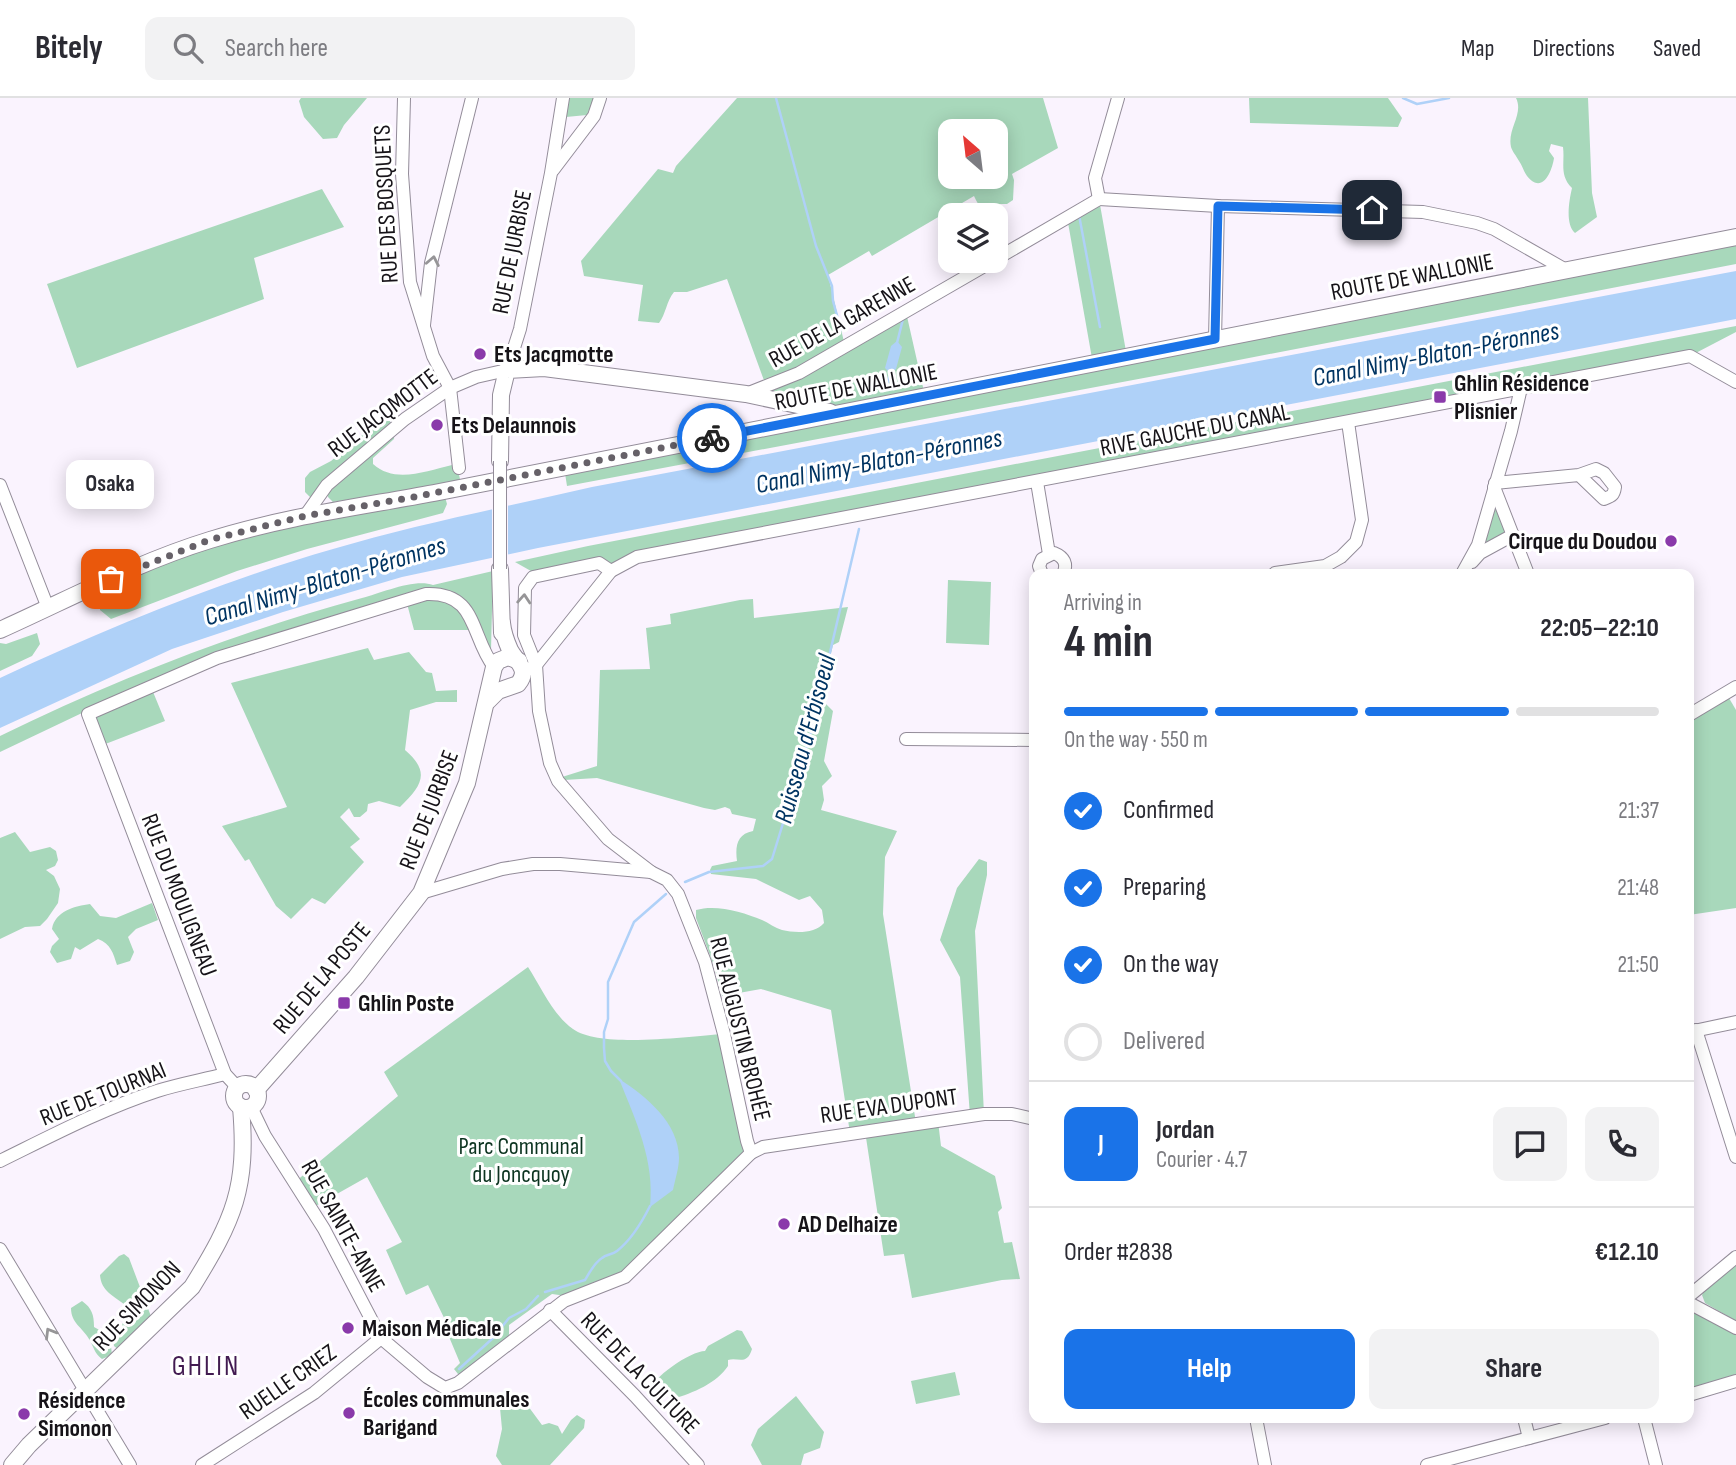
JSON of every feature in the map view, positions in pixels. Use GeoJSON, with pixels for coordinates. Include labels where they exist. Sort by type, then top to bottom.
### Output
{"type":"FeatureCollection","features":[{"type":"Feature","properties":{"kind":"main road","name":"ROUTE DE WALLONIE"},"geometry":{"type":"LineString","coordinates":[[0,630],[199,543],[305,516],[393,501],[1736,237]]}},
{"type":"Feature","properties":{"kind":"main road","name":"RUE JACQMOTTE"},"geometry":{"type":"LineString","coordinates":[[507,370],[544,368],[746,394],[836,414]]}},
{"type":"Feature","properties":{"kind":"main road","name":"RUE DE JURBISE"},"geometry":{"type":"LineString","coordinates":[[500,461],[501,396],[507,370]]}},
{"type":"Feature","properties":{"kind":"main road","name":"RUE DE JURBISE"},"geometry":{"type":"LineString","coordinates":[[421,893],[467,783],[488,701],[502,623],[500,569]]}},
{"type":"Feature","properties":{"kind":"main road"},"geometry":{"type":"LineString","coordinates":[[502,623],[507,643],[526,666]]}},
{"type":"Feature","properties":{"kind":"main road"},"geometry":{"type":"LineString","coordinates":[[511,687],[498,684],[496,667],[508,657],[526,666]]}},
{"type":"Feature","properties":{"kind":"main road"},"geometry":{"type":"LineString","coordinates":[[488,701],[498,691],[521,680],[526,666]]}},
{"type":"Feature","properties":{"kind":"main road","name":"RUE DE LA POSTE"},"geometry":{"type":"LineString","coordinates":[[256,1090],[356,977],[421,893]]}},
{"type":"Feature","properties":{"kind":"main road"},"geometry":{"type":"LineString","coordinates":[[246,1084],[256,1090],[257,1098],[246,1107],[234,1100],[237,1087],[246,1084]]}},
{"type":"Feature","properties":{"kind":"main road","name":"RUE SIMONON"},"geometry":{"type":"LineString","coordinates":[[12,1465],[25,1449],[192,1287],[212,1255],[236,1202],[242,1174],[246,1107]]}},
{"type":"Feature","properties":{"kind":"street","name":"RUE DES BOSQUETS"},"geometry":{"type":"LineString","coordinates":[[404,98],[402,174],[406,253],[412,295],[433,356],[450,388],[459,468]]}},
{"type":"Feature","properties":{"kind":"street"},"geometry":{"type":"LineString","coordinates":[[424,328],[431,264],[472,98]]}},
{"type":"Feature","properties":{"kind":"street","name":"RUE DE JURBISE"},"geometry":{"type":"LineString","coordinates":[[507,370],[520,329],[563,98]]}},
{"type":"Feature","properties":{"kind":"street"},"geometry":{"type":"LineString","coordinates":[[551,173],[594,116],[600,98]]}},
{"type":"Feature","properties":{"kind":"street"},"geometry":{"type":"LineString","coordinates":[[1118,98],[1095,178],[1099,199],[1218,206],[1423,212],[1494,229],[1566,270]]}},
{"type":"Feature","properties":{"kind":"street","name":"RUE DE LA GARENNE"},"geometry":{"type":"LineString","coordinates":[[1008,252],[1099,199]]}},
{"type":"Feature","properties":{"kind":"street"},"geometry":{"type":"LineString","coordinates":[[1215,339],[1218,206]]}},
{"type":"Feature","properties":{"kind":"street","name":"RUE DE LA GARENNE"},"geometry":{"type":"LineString","coordinates":[[746,394],[799,373],[972,273]]}},
{"type":"Feature","properties":{"kind":"street","name":"RIVE GAUCHE DU CANAL"},"geometry":{"type":"LineString","coordinates":[[526,666],[611,571],[637,557],[1690,356],[1736,382]]}},
{"type":"Feature","properties":{"kind":"street","name":"RUE JACQMOTTE"},"geometry":{"type":"LineString","coordinates":[[305,516],[327,485],[405,419],[450,388],[476,377],[507,370]]}},
{"type":"Feature","properties":{"kind":"street"},"geometry":{"type":"LineString","coordinates":[[1465,569],[1478,545],[1521,388]]}},
{"type":"Feature","properties":{"kind":"street"},"geometry":{"type":"LineString","coordinates":[[1304,569],[1325,566],[1341,557],[1356,542],[1362,520],[1348,422]]}},
{"type":"Feature","properties":{"kind":"street","name":"RUE DE JURBISE"},"geometry":{"type":"LineString","coordinates":[[500,461],[500,569]]}},
{"type":"Feature","properties":{"kind":"street"},"geometry":{"type":"LineString","coordinates":[[1494,485],[1579,475]]}},
{"type":"Feature","properties":{"kind":"street"},"geometry":{"type":"LineString","coordinates":[[1037,482],[1049,554]]}},
{"type":"Feature","properties":{"kind":"street"},"geometry":{"type":"LineString","coordinates":[[0,485],[48,608]]}},
{"type":"Feature","properties":{"kind":"street"},"geometry":{"type":"LineString","coordinates":[[1494,485],[1526,569]]}},
{"type":"Feature","properties":{"kind":"street"},"geometry":{"type":"LineString","coordinates":[[1465,569],[1480,553],[1513,535]]}},
{"type":"Feature","properties":{"kind":"street"},"geometry":{"type":"LineString","coordinates":[[1041,569],[1040,562],[1054,553],[1063,558],[1065,569]]}},
{"type":"Feature","properties":{"kind":"street"},"geometry":{"type":"LineString","coordinates":[[526,666],[527,644],[523,626],[525,588],[528,582],[538,575],[599,563],[611,571]]}},
{"type":"Feature","properties":{"kind":"street","name":"RUE DU MOULIGNEAU"},"geometry":{"type":"LineString","coordinates":[[237,1087],[225,1074],[88,714],[217,658],[426,594],[439,593],[452,598],[469,612],[483,650],[496,667]]}},
{"type":"Feature","properties":{"kind":"street","name":"RUE AUGUSTIN BROHÉE"},"geometry":{"type":"LineString","coordinates":[[526,666],[550,763],[558,781],[608,839],[651,872],[667,880],[674,888],[705,962],[751,1153]]}},
{"type":"Feature","properties":{"kind":"street"},"geometry":{"type":"LineString","coordinates":[[511,687],[526,693],[539,711]]}},
{"type":"Feature","properties":{"kind":"street"},"geometry":{"type":"LineString","coordinates":[[1694,712],[1736,687]]}},
{"type":"Feature","properties":{"kind":"street"},"geometry":{"type":"LineString","coordinates":[[906,739],[1029,740]]}},
{"type":"Feature","properties":{"kind":"street"},"geometry":{"type":"LineString","coordinates":[[421,893],[502,869],[533,864],[651,872]]}},
{"type":"Feature","properties":{"kind":"street"},"geometry":{"type":"LineString","coordinates":[[1694,1031],[1736,1021]]}},
{"type":"Feature","properties":{"kind":"street"},"geometry":{"type":"LineString","coordinates":[[1694,1037],[1736,1157]]}},
{"type":"Feature","properties":{"kind":"street","name":"RUE DE TOURNAI"},"geometry":{"type":"LineString","coordinates":[[0,1161],[81,1121],[134,1099],[225,1074]]}},
{"type":"Feature","properties":{"kind":"street","name":"RUE SAINTE-ANNE"},"geometry":{"type":"LineString","coordinates":[[246,1107],[324,1229],[382,1338],[439,1387],[445,1388],[458,1383],[550,1310]]}},
{"type":"Feature","properties":{"kind":"street","name":"RUE EVA DUPONT"},"geometry":{"type":"LineString","coordinates":[[751,1153],[763,1147],[984,1114],[1012,1114],[1029,1118]]}},
{"type":"Feature","properties":{"kind":"street"},"geometry":{"type":"LineString","coordinates":[[550,1310],[573,1297],[625,1277],[751,1153]]}},
{"type":"Feature","properties":{"kind":"street"},"geometry":{"type":"LineString","coordinates":[[0,1249],[130,1465]]}},
{"type":"Feature","properties":{"kind":"street"},"geometry":{"type":"LineString","coordinates":[[1694,1292],[1736,1257]]}},
{"type":"Feature","properties":{"kind":"street"},"geometry":{"type":"LineString","coordinates":[[1694,1306],[1736,1328]]}},
{"type":"Feature","properties":{"kind":"street","name":"RUE DE LA CULTURE"},"geometry":{"type":"LineString","coordinates":[[550,1310],[698,1465]]}},
{"type":"Feature","properties":{"kind":"street","name":"RUELLE CRIEZ"},"geometry":{"type":"LineString","coordinates":[[202,1465],[304,1401],[382,1338]]}},
{"type":"Feature","properties":{"kind":"street"},"geometry":{"type":"LineString","coordinates":[[1694,1394],[1736,1381]]}},
{"type":"Feature","properties":{"kind":"street"},"geometry":{"type":"LineString","coordinates":[[1257,1423],[1265,1465]]}},
{"type":"Feature","properties":{"kind":"street"},"geometry":{"type":"LineString","coordinates":[[1525,1423],[1529,1438]]}},
{"type":"Feature","properties":{"kind":"street"},"geometry":{"type":"LineString","coordinates":[[1427,1465],[1586,1423]]}},
{"type":"Feature","properties":{"kind":"street"},"geometry":{"type":"LineString","coordinates":[[1645,1423],[1656,1465]]}},
{"type":"Feature","properties":{"kind":"green space"},"geometry":{"type":"Polygon","coordinates":[[[301,98],[367,98],[344,125],[337,138],[323,139],[304,117],[299,101],[301,98]]]}},
{"type":"Feature","properties":{"kind":"green space"},"geometry":{"type":"Polygon","coordinates":[[[569,98],[594,98],[587,115],[566,117],[569,98]]]}},
{"type":"Feature","properties":{"kind":"green space"},"geometry":{"type":"Polygon","coordinates":[[[737,98],[1043,98],[1058,148],[1012,174],[1013,200],[1008,203],[978,203],[974,196],[962,203],[938,203],[938,217],[872,256],[869,251],[828,275],[845,346],[906,312],[925,396],[1093,364],[1067,217],[1099,199],[1127,357],[1736,245],[1736,264],[567,486],[564,467],[834,414],[748,394],[766,386],[727,279],[687,292],[674,292],[659,323],[638,321],[643,285],[584,276],[581,261],[658,169],[673,173],[676,166],[737,98]]]}},
{"type":"Feature","properties":{"kind":"green space"},"geometry":{"type":"Polygon","coordinates":[[[1249,98],[1388,98],[1402,118],[1398,127],[1250,123],[1249,98]]]}},
{"type":"Feature","properties":{"kind":"green space"},"geometry":{"type":"Polygon","coordinates":[[[1516,98],[1588,98],[1592,193],[1597,217],[1575,233],[1569,218],[1572,188],[1564,174],[1563,147],[1551,144],[1549,151],[1554,158],[1551,169],[1542,182],[1537,183],[1527,176],[1512,149],[1510,140],[1518,110],[1516,98]]]}},
{"type":"Feature","properties":{"kind":"green space"},"geometry":{"type":"Polygon","coordinates":[[[322,189],[344,227],[254,258],[264,299],[77,368],[47,284],[322,189]]]}},
{"type":"Feature","properties":{"kind":"green space"},"geometry":{"type":"Polygon","coordinates":[[[1736,326],[1736,332],[1690,356],[619,565],[538,575],[515,562],[588,546],[1736,326]]]}},
{"type":"Feature","properties":{"kind":"green space"},"geometry":{"type":"Polygon","coordinates":[[[387,418],[395,427],[394,439],[373,458],[373,464],[382,470],[401,475],[452,465],[457,467],[460,479],[451,483],[333,502],[328,497],[327,486],[315,502],[305,492],[305,478],[310,472],[331,461],[379,421],[387,418]]]}},
{"type":"Feature","properties":{"kind":"green space"},"geometry":{"type":"Polygon","coordinates":[[[1491,496],[1513,535],[1485,551],[1478,545],[1491,496]]]}},
{"type":"Feature","properties":{"kind":"green space"},"geometry":{"type":"Polygon","coordinates":[[[445,497],[447,504],[443,513],[307,549],[237,571],[111,619],[100,610],[100,596],[112,579],[189,547],[445,497]]]}},
{"type":"Feature","properties":{"kind":"green space"},"geometry":{"type":"Polygon","coordinates":[[[493,571],[491,650],[483,650],[476,630],[414,630],[406,600],[151,687],[165,721],[108,743],[100,745],[88,714],[82,713],[0,752],[0,736],[178,658],[268,626],[398,587],[417,583],[433,585],[493,571]]]}},
{"type":"Feature","properties":{"kind":"green space"},"geometry":{"type":"Polygon","coordinates":[[[948,580],[991,582],[989,645],[946,643],[948,580]]]}},
{"type":"Feature","properties":{"kind":"green space"},"geometry":{"type":"Polygon","coordinates":[[[753,599],[754,618],[848,607],[839,642],[833,645],[820,698],[833,711],[824,761],[832,776],[822,786],[824,800],[821,810],[897,831],[885,857],[883,914],[916,1123],[938,1121],[941,1146],[995,1176],[1002,1208],[998,1212],[1004,1243],[1012,1242],[1020,1279],[1002,1280],[912,1298],[904,1254],[884,1256],[865,1131],[850,1133],[831,1010],[761,989],[722,996],[696,918],[696,910],[729,910],[793,932],[810,931],[824,923],[822,910],[810,896],[799,900],[756,879],[711,874],[712,866],[737,861],[738,842],[743,835],[753,831],[756,819],[732,814],[730,809],[725,807],[715,810],[704,808],[597,778],[564,780],[562,777],[597,766],[600,670],[650,669],[646,628],[671,624],[670,614],[753,599]]]}},
{"type":"Feature","properties":{"kind":"green space"},"geometry":{"type":"Polygon","coordinates":[[[37,633],[40,644],[32,656],[0,671],[0,643],[6,644],[37,633]]]}},
{"type":"Feature","properties":{"kind":"green space"},"geometry":{"type":"Polygon","coordinates":[[[368,648],[374,660],[409,652],[426,672],[432,673],[436,691],[457,690],[457,702],[436,702],[410,710],[405,750],[421,772],[418,786],[400,807],[379,801],[368,804],[367,811],[360,817],[354,817],[349,808],[340,817],[360,839],[350,847],[364,862],[325,904],[312,898],[291,919],[276,906],[249,859],[245,861],[222,826],[287,807],[231,683],[368,648]]]}},
{"type":"Feature","properties":{"kind":"green space"},"geometry":{"type":"Polygon","coordinates":[[[1726,693],[1736,710],[1736,908],[1694,914],[1694,712],[1726,693]]]}},
{"type":"Feature","properties":{"kind":"green space"},"geometry":{"type":"Polygon","coordinates":[[[15,832],[30,852],[50,847],[56,851],[58,860],[55,866],[46,870],[54,876],[60,889],[58,903],[40,926],[25,927],[0,939],[0,838],[15,832]]]}},
{"type":"Feature","properties":{"kind":"green space"},"geometry":{"type":"Polygon","coordinates":[[[979,859],[987,862],[987,875],[975,931],[984,1114],[970,1116],[960,977],[940,940],[957,888],[979,859]]]}},
{"type":"Feature","properties":{"kind":"green space"},"geometry":{"type":"Polygon","coordinates":[[[152,903],[158,920],[136,929],[128,937],[134,952],[130,961],[117,965],[109,946],[98,939],[80,950],[75,947],[71,959],[57,963],[50,952],[59,939],[52,929],[54,923],[66,910],[90,904],[100,916],[116,918],[152,903]]]}},
{"type":"Feature","properties":{"kind":"green space","name":"Parc Communal du Joncquoy"},"geometry":{"type":"Polygon","coordinates":[[[528,967],[559,1016],[573,1029],[586,1035],[646,1040],[724,1034],[751,1153],[638,1266],[573,1297],[552,1294],[509,1325],[509,1342],[462,1379],[454,1369],[460,1363],[447,1332],[450,1330],[428,1285],[406,1295],[386,1250],[402,1242],[367,1177],[312,1208],[295,1182],[398,1096],[384,1072],[528,967]]]}},
{"type":"Feature","properties":{"kind":"green space"},"geometry":{"type":"Polygon","coordinates":[[[124,1254],[129,1258],[152,1319],[119,1350],[114,1346],[113,1337],[125,1318],[125,1305],[105,1289],[100,1275],[124,1254]]]}},
{"type":"Feature","properties":{"kind":"green space"},"geometry":{"type":"Polygon","coordinates":[[[1736,1264],[1736,1321],[1705,1303],[1702,1295],[1736,1264]]]}},
{"type":"Feature","properties":{"kind":"green space"},"geometry":{"type":"Polygon","coordinates":[[[82,1301],[92,1312],[94,1327],[103,1332],[102,1343],[111,1346],[112,1355],[102,1359],[99,1357],[75,1321],[71,1308],[82,1301]]]}},
{"type":"Feature","properties":{"kind":"green space"},"geometry":{"type":"Polygon","coordinates":[[[1694,1314],[1736,1333],[1736,1376],[1694,1388],[1694,1314]]]}},
{"type":"Feature","properties":{"kind":"green space"},"geometry":{"type":"Polygon","coordinates":[[[737,1330],[742,1331],[752,1349],[748,1357],[728,1360],[728,1366],[718,1377],[704,1387],[681,1397],[673,1399],[666,1389],[656,1396],[650,1393],[657,1380],[672,1366],[690,1355],[705,1351],[708,1346],[737,1330]]]}},
{"type":"Feature","properties":{"kind":"green space"},"geometry":{"type":"Polygon","coordinates":[[[955,1372],[960,1395],[916,1404],[911,1381],[955,1372]]]}},
{"type":"Feature","properties":{"kind":"green space"},"geometry":{"type":"Polygon","coordinates":[[[796,1396],[824,1432],[820,1448],[804,1454],[801,1465],[762,1465],[751,1445],[758,1429],[796,1396]]]}},
{"type":"Feature","properties":{"kind":"green space"},"geometry":{"type":"Polygon","coordinates":[[[516,1402],[528,1406],[542,1425],[549,1423],[558,1426],[562,1434],[577,1415],[585,1420],[584,1428],[550,1465],[502,1465],[496,1456],[502,1429],[500,1408],[506,1403],[516,1402]]]}},
{"type":"Feature","properties":{"kind":"water","name":"Canal Nimy-Blaton-Péronnes"},"geometry":{"type":"Polygon","coordinates":[[[1736,271],[1736,319],[538,548],[402,577],[283,612],[172,649],[0,728],[0,678],[81,641],[206,591],[365,540],[592,487],[1736,271]]]}},
{"type":"Feature","properties":{"kind":"water"},"geometry":{"type":"Polygon","coordinates":[[[897,341],[902,347],[896,369],[890,373],[885,368],[891,346],[897,341]]]}},
{"type":"Feature","properties":{"kind":"water"},"geometry":{"type":"Polygon","coordinates":[[[619,1079],[659,1112],[678,1145],[679,1162],[673,1190],[650,1207],[647,1157],[619,1079]]]}},
{"type":"Feature","properties":{"kind":"pier"},"geometry":{"type":"Polygon","coordinates":[[[508,502],[508,558],[492,562],[492,506],[508,502]]]}},
{"type":"Feature","properties":{"kind":"waterway"},"geometry":{"type":"LineString","coordinates":[[776,98],[816,246],[832,286],[841,330]]}},
{"type":"Feature","properties":{"kind":"waterway"},"geometry":{"type":"LineString","coordinates":[[1403,98],[1417,104],[1449,98]]}},
{"type":"Feature","properties":{"kind":"waterway"},"geometry":{"type":"LineString","coordinates":[[1079,215],[1100,327]]}},
{"type":"Feature","properties":{"kind":"waterway","name":"Ruisseau d'Erbisoeul"},"geometry":{"type":"LineString","coordinates":[[897,343],[903,319]]}},
{"type":"Feature","properties":{"kind":"waterway","name":"Ruisseau d'Erbisoeul"},"geometry":{"type":"LineString","coordinates":[[887,387],[890,373]]}},
{"type":"Feature","properties":{"kind":"waterway","name":"Ruisseau d'Erbisoeul"},"geometry":{"type":"LineString","coordinates":[[685,882],[709,872],[763,866],[772,859],[812,729],[859,529]]}},
{"type":"Feature","properties":{"kind":"waterway","name":"Ruisseau d'Erbisoeul"},"geometry":{"type":"LineString","coordinates":[[621,1081],[605,1061],[608,982],[634,922],[666,894]]}},
{"type":"Feature","properties":{"kind":"waterway","name":"Ruisseau d'Erbisoeul"},"geometry":{"type":"LineString","coordinates":[[545,1292],[585,1280],[599,1260],[627,1242],[650,1206]]}},
{"type":"Feature","properties":{"kind":"waterway","name":"Ruisseau d'Erbisoeul"},"geometry":{"type":"LineString","coordinates":[[459,1369],[493,1338],[509,1318],[526,1309],[538,1296]]}},
{"type":"Feature","properties":{"kind":"way so far"},"geometry":{"type":"LineString","coordinates":[[111,579],[209,540],[305,516],[712,438]]}},
{"type":"Feature","properties":{"kind":"place","name":"Ets Jacqmotte"},"geometry":{"type":"Point","coordinates":[480,354]}},
{"type":"Feature","properties":{"kind":"place","name":"Ghlin Résidence Plisnier"},"geometry":{"type":"Point","coordinates":[1440,397]}},
{"type":"Feature","properties":{"kind":"place","name":"Ets Delaunnois"},"geometry":{"type":"Point","coordinates":[437,425]}},
{"type":"Feature","properties":{"kind":"place","name":"Cirque du Doudou"},"geometry":{"type":"Point","coordinates":[1671,541]}},
{"type":"Feature","properties":{"kind":"place","name":"Osaka"},"geometry":{"type":"Point","coordinates":[111,579]}},
{"type":"Feature","properties":{"kind":"place","name":"Ghlin Poste"},"geometry":{"type":"Point","coordinates":[344,1003]}},
{"type":"Feature","properties":{"kind":"place","name":"AD Delhaize"},"geometry":{"type":"Point","coordinates":[784,1224]}},
{"type":"Feature","properties":{"kind":"place","name":"Maison Médicale"},"geometry":{"type":"Point","coordinates":[348,1328]}},
{"type":"Feature","properties":{"kind":"place","name":"Écoles communales Barigand"},"geometry":{"type":"Point","coordinates":[349,1413]}},
{"type":"Feature","properties":{"kind":"place","name":"Résidence Simonon"},"geometry":{"type":"Point","coordinates":[24,1414]}},
{"type":"Feature","properties":{"kind":"district","name":"GHLIN"},"geometry":{"type":"Point","coordinates":[206,1366]}},
{"type":"Feature","properties":{"kind":"route"},"geometry":{"type":"LineString","coordinates":[[712,438],[1215,339],[1218,206],[1372,210]]}}]}
